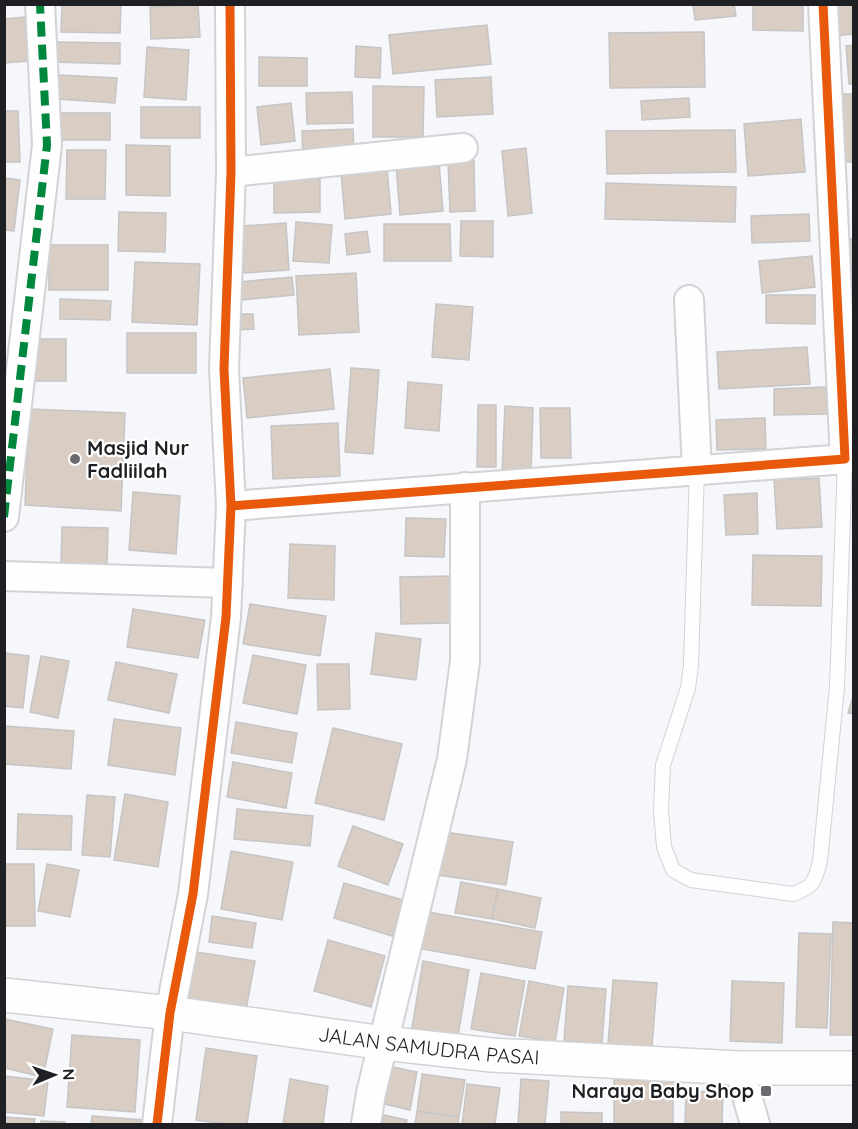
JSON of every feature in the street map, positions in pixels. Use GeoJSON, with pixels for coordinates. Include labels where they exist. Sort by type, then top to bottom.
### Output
{"type":"FeatureCollection","features":[{"type":"Feature","properties":{"kind":"street"},"geometry":{"type":"LineString","coordinates":[[4,517],[47,145],[40,4]]}},
{"type":"Feature","properties":{"kind":"street"},"geometry":{"type":"LineString","coordinates":[[157,1125],[170,1013],[193,894],[226,617],[231,506],[224,369],[231,172],[230,4]]}},
{"type":"Feature","properties":{"kind":"street"},"geometry":{"type":"LineString","coordinates":[[231,506],[849,459],[822,4]]}},
{"type":"Feature","properties":{"kind":"street"},"geometry":{"type":"LineString","coordinates":[[231,172],[463,148]]}},
{"type":"Feature","properties":{"kind":"street"},"geometry":{"type":"LineString","coordinates":[[688,471],[689,300]]}},
{"type":"Feature","properties":{"kind":"street"},"geometry":{"type":"LineString","coordinates":[[366,1125],[452,759],[465,661],[471,487]]}},
{"type":"Feature","properties":{"kind":"street"},"geometry":{"type":"LineString","coordinates":[[4,576],[228,583]]}},
{"type":"Feature","properties":{"kind":"street","name":"JALAN SAMUDRA PASAI"},"geometry":{"type":"LineString","coordinates":[[4,995],[170,1013],[384,1043],[492,1055],[739,1068],[854,1068]]}},
{"type":"Feature","properties":{"kind":"street"},"geometry":{"type":"LineString","coordinates":[[739,1068],[755,1125]]}},
{"type":"Feature","properties":{"kind":"lane"},"geometry":{"type":"LineString","coordinates":[[688,471],[691,665],[688,688],[663,765],[661,810],[664,847],[673,870],[691,879],[793,894],[807,889],[816,879],[820,861],[837,687],[849,459]]}},
{"type":"Feature","properties":{"kind":"building"},"geometry":{"type":"Polygon","coordinates":[[[62,4],[121,5],[120,33],[61,32],[62,4]]]}},
{"type":"Feature","properties":{"kind":"building"},"geometry":{"type":"Polygon","coordinates":[[[693,4],[734,4],[736,16],[695,20],[693,4]]]}},
{"type":"Feature","properties":{"kind":"building"},"geometry":{"type":"Polygon","coordinates":[[[753,4],[803,4],[803,31],[753,30],[753,4]]]}},
{"type":"Feature","properties":{"kind":"building"},"geometry":{"type":"Polygon","coordinates":[[[830,4],[854,4],[854,34],[833,36],[830,4]]]}},
{"type":"Feature","properties":{"kind":"building"},"geometry":{"type":"Polygon","coordinates":[[[198,5],[200,37],[151,39],[150,7],[198,5]]]}},
{"type":"Feature","properties":{"kind":"building"},"geometry":{"type":"Polygon","coordinates":[[[25,17],[28,61],[4,63],[4,19],[25,17]]]}},
{"type":"Feature","properties":{"kind":"building"},"geometry":{"type":"Polygon","coordinates":[[[487,25],[491,64],[393,74],[389,35],[487,25]]]}},
{"type":"Feature","properties":{"kind":"building"},"geometry":{"type":"Polygon","coordinates":[[[704,32],[705,87],[610,88],[609,33],[704,32]]]}},
{"type":"Feature","properties":{"kind":"building"},"geometry":{"type":"Polygon","coordinates":[[[53,42],[120,43],[120,64],[53,62],[53,42]]]}},
{"type":"Feature","properties":{"kind":"building"},"geometry":{"type":"Polygon","coordinates":[[[854,45],[854,84],[849,84],[846,46],[854,45]]]}},
{"type":"Feature","properties":{"kind":"building"},"geometry":{"type":"Polygon","coordinates":[[[356,46],[381,48],[380,78],[355,77],[356,46]]]}},
{"type":"Feature","properties":{"kind":"building"},"geometry":{"type":"Polygon","coordinates":[[[147,47],[189,50],[186,100],[144,97],[147,47]]]}},
{"type":"Feature","properties":{"kind":"building"},"geometry":{"type":"Polygon","coordinates":[[[259,57],[307,58],[307,86],[259,86],[259,57]]]}},
{"type":"Feature","properties":{"kind":"building"},"geometry":{"type":"Polygon","coordinates":[[[59,75],[117,78],[115,103],[58,99],[59,75]]]}},
{"type":"Feature","properties":{"kind":"building"},"geometry":{"type":"Polygon","coordinates":[[[491,77],[493,114],[437,117],[435,80],[491,77]]]}},
{"type":"Feature","properties":{"kind":"building"},"geometry":{"type":"Polygon","coordinates":[[[373,86],[424,87],[423,137],[373,137],[373,86]]]}},
{"type":"Feature","properties":{"kind":"building"},"geometry":{"type":"Polygon","coordinates":[[[352,92],[353,123],[307,124],[306,93],[352,92]]]}},
{"type":"Feature","properties":{"kind":"building"},"geometry":{"type":"Polygon","coordinates":[[[839,94],[854,94],[854,162],[837,162],[839,94]]]}},
{"type":"Feature","properties":{"kind":"building"},"geometry":{"type":"Polygon","coordinates":[[[689,98],[690,117],[642,120],[641,101],[689,98]]]}},
{"type":"Feature","properties":{"kind":"building"},"geometry":{"type":"Polygon","coordinates":[[[291,103],[295,141],[261,145],[257,107],[291,103]]]}},
{"type":"Feature","properties":{"kind":"building"},"geometry":{"type":"Polygon","coordinates":[[[141,107],[200,107],[200,138],[141,138],[141,107]]]}},
{"type":"Feature","properties":{"kind":"building"},"geometry":{"type":"Polygon","coordinates":[[[4,111],[18,111],[20,162],[4,162],[4,111]]]}},
{"type":"Feature","properties":{"kind":"building"},"geometry":{"type":"Polygon","coordinates":[[[58,113],[110,113],[110,140],[58,140],[58,113]]]}},
{"type":"Feature","properties":{"kind":"building"},"geometry":{"type":"Polygon","coordinates":[[[801,119],[805,172],[748,176],[744,124],[801,119]]]}},
{"type":"Feature","properties":{"kind":"building"},"geometry":{"type":"Polygon","coordinates":[[[353,129],[354,154],[303,157],[302,131],[353,129]]]}},
{"type":"Feature","properties":{"kind":"building"},"geometry":{"type":"Polygon","coordinates":[[[735,130],[736,172],[607,174],[606,131],[735,130]]]}},
{"type":"Feature","properties":{"kind":"building"},"geometry":{"type":"Polygon","coordinates":[[[126,145],[170,146],[170,196],[126,195],[126,145]]]}},
{"type":"Feature","properties":{"kind":"building"},"geometry":{"type":"Polygon","coordinates":[[[526,148],[532,213],[508,216],[502,151],[526,148]]]}},
{"type":"Feature","properties":{"kind":"building"},"geometry":{"type":"Polygon","coordinates":[[[67,150],[106,150],[105,199],[66,199],[67,150]]]}},
{"type":"Feature","properties":{"kind":"building"},"geometry":{"type":"Polygon","coordinates":[[[448,161],[474,161],[475,211],[450,212],[448,161]]]}},
{"type":"Feature","properties":{"kind":"building"},"geometry":{"type":"Polygon","coordinates":[[[439,162],[443,211],[400,215],[396,165],[439,162]]]}},
{"type":"Feature","properties":{"kind":"building"},"geometry":{"type":"Polygon","coordinates":[[[387,167],[391,214],[345,219],[341,172],[387,167]]]}},
{"type":"Feature","properties":{"kind":"building"},"geometry":{"type":"Polygon","coordinates":[[[4,178],[20,180],[14,231],[4,230],[4,178]]]}},
{"type":"Feature","properties":{"kind":"building"},"geometry":{"type":"Polygon","coordinates":[[[320,179],[320,212],[274,213],[274,180],[320,179]]]}},
{"type":"Feature","properties":{"kind":"building"},"geometry":{"type":"Polygon","coordinates":[[[606,183],[736,187],[735,222],[605,219],[606,183]]]}},
{"type":"Feature","properties":{"kind":"building"},"geometry":{"type":"Polygon","coordinates":[[[119,212],[166,213],[165,252],[118,251],[119,212]]]}},
{"type":"Feature","properties":{"kind":"building"},"geometry":{"type":"Polygon","coordinates":[[[809,214],[810,241],[752,243],[751,216],[809,214]]]}},
{"type":"Feature","properties":{"kind":"building"},"geometry":{"type":"Polygon","coordinates":[[[461,221],[493,221],[493,257],[460,256],[461,221]]]}},
{"type":"Feature","properties":{"kind":"building"},"geometry":{"type":"Polygon","coordinates":[[[296,222],[332,225],[329,263],[293,261],[296,222]]]}},
{"type":"Feature","properties":{"kind":"building"},"geometry":{"type":"Polygon","coordinates":[[[286,223],[289,270],[244,273],[241,226],[286,223]]]}},
{"type":"Feature","properties":{"kind":"building"},"geometry":{"type":"Polygon","coordinates":[[[384,224],[450,224],[451,261],[384,261],[384,224]]]}},
{"type":"Feature","properties":{"kind":"building"},"geometry":{"type":"Polygon","coordinates":[[[367,231],[370,252],[347,255],[345,234],[367,231]]]}},
{"type":"Feature","properties":{"kind":"building"},"geometry":{"type":"Polygon","coordinates":[[[843,239],[854,239],[854,314],[843,314],[843,239]]]}},
{"type":"Feature","properties":{"kind":"building"},"geometry":{"type":"Polygon","coordinates":[[[49,245],[108,245],[108,290],[49,290],[49,245]]]}},
{"type":"Feature","properties":{"kind":"building"},"geometry":{"type":"Polygon","coordinates":[[[812,256],[815,287],[762,293],[759,261],[812,256]]]}},
{"type":"Feature","properties":{"kind":"building"},"geometry":{"type":"Polygon","coordinates":[[[135,262],[200,264],[197,325],[132,322],[135,262]]]}},
{"type":"Feature","properties":{"kind":"building"},"geometry":{"type":"Polygon","coordinates":[[[356,273],[359,332],[299,335],[296,276],[356,273]]]}},
{"type":"Feature","properties":{"kind":"building"},"geometry":{"type":"Polygon","coordinates":[[[292,277],[294,295],[241,300],[239,282],[292,277]]]}},
{"type":"Feature","properties":{"kind":"building"},"geometry":{"type":"Polygon","coordinates":[[[766,295],[815,295],[815,324],[766,323],[766,295]]]}},
{"type":"Feature","properties":{"kind":"building"},"geometry":{"type":"Polygon","coordinates":[[[60,299],[111,301],[110,320],[60,319],[60,299]]]}},
{"type":"Feature","properties":{"kind":"building"},"geometry":{"type":"Polygon","coordinates":[[[436,304],[473,307],[469,360],[432,357],[436,304]]]}},
{"type":"Feature","properties":{"kind":"building"},"geometry":{"type":"Polygon","coordinates":[[[237,314],[253,314],[254,329],[237,330],[237,314]]]}},
{"type":"Feature","properties":{"kind":"building"},"geometry":{"type":"Polygon","coordinates":[[[127,333],[196,333],[196,373],[127,373],[127,333]]]}},
{"type":"Feature","properties":{"kind":"building"},"geometry":{"type":"Polygon","coordinates":[[[36,339],[66,339],[66,381],[35,381],[36,339]]]}},
{"type":"Feature","properties":{"kind":"building"},"geometry":{"type":"Polygon","coordinates":[[[807,347],[810,384],[719,389],[717,352],[807,347]]]}},
{"type":"Feature","properties":{"kind":"building"},"geometry":{"type":"Polygon","coordinates":[[[351,368],[379,370],[373,454],[345,452],[351,368]]]}},
{"type":"Feature","properties":{"kind":"building"},"geometry":{"type":"Polygon","coordinates":[[[330,369],[334,409],[247,418],[243,378],[330,369]]]}},
{"type":"Feature","properties":{"kind":"building"},"geometry":{"type":"Polygon","coordinates":[[[408,382],[442,385],[439,431],[405,428],[408,382]]]}},
{"type":"Feature","properties":{"kind":"building"},"geometry":{"type":"Polygon","coordinates":[[[826,387],[827,414],[774,415],[774,389],[826,387]]]}},
{"type":"Feature","properties":{"kind":"building"},"geometry":{"type":"Polygon","coordinates":[[[478,405],[496,405],[496,467],[477,467],[478,405]]]}},
{"type":"Feature","properties":{"kind":"building"},"geometry":{"type":"Polygon","coordinates":[[[505,406],[533,408],[531,473],[502,472],[505,406]]]}},
{"type":"Feature","properties":{"kind":"building"},"geometry":{"type":"Polygon","coordinates":[[[540,408],[570,408],[571,458],[541,458],[540,408]]]}},
{"type":"Feature","properties":{"kind":"building","name":"Masjid Nur Fadliilah"},"geometry":{"type":"Polygon","coordinates":[[[29,409],[125,413],[121,511],[25,505],[29,409]]]}},
{"type":"Feature","properties":{"kind":"building"},"geometry":{"type":"Polygon","coordinates":[[[765,418],[766,449],[717,450],[716,420],[765,418]]]}},
{"type":"Feature","properties":{"kind":"building"},"geometry":{"type":"Polygon","coordinates":[[[338,423],[340,476],[273,479],[271,426],[338,423]]]}},
{"type":"Feature","properties":{"kind":"building"},"geometry":{"type":"Polygon","coordinates":[[[819,478],[822,527],[777,529],[774,480],[819,478]]]}},
{"type":"Feature","properties":{"kind":"building"},"geometry":{"type":"Polygon","coordinates":[[[133,492],[180,496],[176,554],[129,550],[133,492]]]}},
{"type":"Feature","properties":{"kind":"building"},"geometry":{"type":"Polygon","coordinates":[[[757,493],[758,534],[726,535],[724,495],[757,493]]]}},
{"type":"Feature","properties":{"kind":"building"},"geometry":{"type":"Polygon","coordinates":[[[406,518],[446,519],[444,557],[405,556],[406,518]]]}},
{"type":"Feature","properties":{"kind":"building"},"geometry":{"type":"Polygon","coordinates":[[[62,527],[108,528],[107,566],[61,565],[62,527]]]}},
{"type":"Feature","properties":{"kind":"building"},"geometry":{"type":"Polygon","coordinates":[[[290,544],[335,546],[334,600],[288,598],[290,544]]]}},
{"type":"Feature","properties":{"kind":"building"},"geometry":{"type":"Polygon","coordinates":[[[753,555],[822,556],[821,606],[752,605],[753,555]]]}},
{"type":"Feature","properties":{"kind":"building"},"geometry":{"type":"Polygon","coordinates":[[[451,576],[452,623],[401,624],[400,577],[451,576]]]}},
{"type":"Feature","properties":{"kind":"building"},"geometry":{"type":"Polygon","coordinates":[[[250,604],[326,616],[320,656],[243,644],[250,604]]]}},
{"type":"Feature","properties":{"kind":"building"},"geometry":{"type":"Polygon","coordinates":[[[133,609],[205,620],[198,658],[127,647],[133,609]]]}},
{"type":"Feature","properties":{"kind":"building"},"geometry":{"type":"Polygon","coordinates":[[[376,633],[421,639],[416,680],[371,674],[376,633]]]}},
{"type":"Feature","properties":{"kind":"building"},"geometry":{"type":"Polygon","coordinates":[[[4,653],[29,656],[23,708],[4,706],[4,653]]]}},
{"type":"Feature","properties":{"kind":"building"},"geometry":{"type":"Polygon","coordinates":[[[253,655],[306,665],[297,714],[243,703],[253,655]]]}},
{"type":"Feature","properties":{"kind":"building"},"geometry":{"type":"Polygon","coordinates":[[[41,656],[69,661],[58,718],[30,712],[41,656]]]}},
{"type":"Feature","properties":{"kind":"building"},"geometry":{"type":"Polygon","coordinates":[[[116,662],[177,674],[169,713],[108,700],[116,662]]]}},
{"type":"Feature","properties":{"kind":"building"},"geometry":{"type":"Polygon","coordinates":[[[317,664],[349,664],[350,709],[318,710],[317,664]]]}},
{"type":"Feature","properties":{"kind":"building"},"geometry":{"type":"Polygon","coordinates":[[[854,693],[854,714],[848,713],[854,693]]]}},
{"type":"Feature","properties":{"kind":"building"},"geometry":{"type":"Polygon","coordinates":[[[114,719],[181,728],[175,775],[108,765],[114,719]]]}},
{"type":"Feature","properties":{"kind":"building"},"geometry":{"type":"Polygon","coordinates":[[[236,722],[297,733],[292,763],[231,753],[236,722]]]}},
{"type":"Feature","properties":{"kind":"building"},"geometry":{"type":"Polygon","coordinates":[[[4,726],[74,731],[71,769],[4,764],[4,726]]]}},
{"type":"Feature","properties":{"kind":"building"},"geometry":{"type":"Polygon","coordinates":[[[333,728],[402,744],[384,820],[315,803],[333,728]]]}},
{"type":"Feature","properties":{"kind":"building"},"geometry":{"type":"Polygon","coordinates":[[[233,762],[292,773],[286,808],[227,797],[233,762]]]}},
{"type":"Feature","properties":{"kind":"building"},"geometry":{"type":"Polygon","coordinates":[[[125,794],[168,802],[158,867],[114,860],[125,794]]]}},
{"type":"Feature","properties":{"kind":"building"},"geometry":{"type":"Polygon","coordinates":[[[87,795],[115,797],[110,857],[82,855],[87,795]]]}},
{"type":"Feature","properties":{"kind":"building"},"geometry":{"type":"Polygon","coordinates":[[[237,809],[313,816],[310,846],[234,839],[237,809]]]}},
{"type":"Feature","properties":{"kind":"building"},"geometry":{"type":"Polygon","coordinates":[[[18,814],[72,816],[71,850],[17,849],[18,814]]]}},
{"type":"Feature","properties":{"kind":"building"},"geometry":{"type":"Polygon","coordinates":[[[353,826],[403,844],[388,885],[338,866],[353,826]]]}},
{"type":"Feature","properties":{"kind":"building"},"geometry":{"type":"Polygon","coordinates":[[[445,832],[513,842],[506,885],[438,875],[445,832]]]}},
{"type":"Feature","properties":{"kind":"building"},"geometry":{"type":"Polygon","coordinates":[[[231,851],[293,862],[282,920],[221,909],[231,851]]]}},
{"type":"Feature","properties":{"kind":"building"},"geometry":{"type":"Polygon","coordinates":[[[4,864],[34,864],[35,926],[4,926],[4,864]]]}},
{"type":"Feature","properties":{"kind":"building"},"geometry":{"type":"Polygon","coordinates":[[[47,864],[79,870],[70,917],[38,911],[47,864]]]}},
{"type":"Feature","properties":{"kind":"building"},"geometry":{"type":"Polygon","coordinates":[[[461,882],[498,889],[492,919],[455,913],[461,882]]]}},
{"type":"Feature","properties":{"kind":"building"},"geometry":{"type":"Polygon","coordinates":[[[344,883],[403,900],[392,936],[334,918],[344,883]]]}},
{"type":"Feature","properties":{"kind":"building"},"geometry":{"type":"Polygon","coordinates":[[[498,889],[541,898],[535,928],[492,919],[498,889]]]}},
{"type":"Feature","properties":{"kind":"building"},"geometry":{"type":"Polygon","coordinates":[[[428,912],[542,932],[535,969],[422,949],[428,912]]]}},
{"type":"Feature","properties":{"kind":"building"},"geometry":{"type":"Polygon","coordinates":[[[212,916],[256,923],[252,948],[209,942],[212,916]]]}},
{"type":"Feature","properties":{"kind":"building"},"geometry":{"type":"Polygon","coordinates":[[[833,922],[854,923],[854,1035],[830,1035],[833,922]]]}},
{"type":"Feature","properties":{"kind":"building"},"geometry":{"type":"Polygon","coordinates":[[[799,933],[831,934],[827,1028],[796,1027],[799,933]]]}},
{"type":"Feature","properties":{"kind":"building"},"geometry":{"type":"Polygon","coordinates":[[[328,940],[385,956],[371,1007],[314,991],[328,940]]]}},
{"type":"Feature","properties":{"kind":"building"},"geometry":{"type":"Polygon","coordinates":[[[190,951],[255,961],[246,1010],[182,999],[190,951]]]}},
{"type":"Feature","properties":{"kind":"building"},"geometry":{"type":"Polygon","coordinates":[[[423,961],[469,970],[458,1036],[412,1028],[423,961]]]}},
{"type":"Feature","properties":{"kind":"building"},"geometry":{"type":"Polygon","coordinates":[[[481,973],[525,981],[515,1036],[471,1029],[481,973]]]}},
{"type":"Feature","properties":{"kind":"building"},"geometry":{"type":"Polygon","coordinates":[[[613,980],[657,983],[652,1047],[608,1044],[613,980]]]}},
{"type":"Feature","properties":{"kind":"building"},"geometry":{"type":"Polygon","coordinates":[[[529,981],[564,988],[555,1042],[519,1036],[529,981]]]}},
{"type":"Feature","properties":{"kind":"building"},"geometry":{"type":"Polygon","coordinates":[[[732,981],[784,983],[782,1043],[730,1041],[732,981]]]}},
{"type":"Feature","properties":{"kind":"building"},"geometry":{"type":"Polygon","coordinates":[[[568,986],[606,989],[602,1044],[564,1041],[568,986]]]}},
{"type":"Feature","properties":{"kind":"building"},"geometry":{"type":"Polygon","coordinates":[[[5,1019],[53,1029],[43,1077],[4,1068],[5,1019]]]}},
{"type":"Feature","properties":{"kind":"building"},"geometry":{"type":"Polygon","coordinates":[[[72,1035],[140,1040],[135,1112],[67,1107],[72,1035]]]}},
{"type":"Feature","properties":{"kind":"building"},"geometry":{"type":"Polygon","coordinates":[[[206,1048],[257,1056],[247,1124],[196,1120],[206,1048]]]}},
{"type":"Feature","properties":{"kind":"building"},"geometry":{"type":"Polygon","coordinates":[[[388,1066],[417,1072],[410,1110],[380,1103],[388,1066]]]}},
{"type":"Feature","properties":{"kind":"building"},"geometry":{"type":"Polygon","coordinates":[[[422,1074],[465,1080],[459,1117],[417,1111],[422,1074]]]}},
{"type":"Feature","properties":{"kind":"building"},"geometry":{"type":"Polygon","coordinates":[[[4,1076],[48,1081],[44,1116],[4,1112],[4,1076]]]}},
{"type":"Feature","properties":{"kind":"building"},"geometry":{"type":"Polygon","coordinates":[[[290,1079],[328,1086],[323,1124],[283,1124],[290,1079]]]}},
{"type":"Feature","properties":{"kind":"building"},"geometry":{"type":"Polygon","coordinates":[[[521,1079],[549,1081],[545,1124],[518,1124],[521,1079]]]}},
{"type":"Feature","properties":{"kind":"building"},"geometry":{"type":"Polygon","coordinates":[[[614,1080],[673,1080],[673,1124],[614,1124],[614,1080]]]}},
{"type":"Feature","properties":{"kind":"building"},"geometry":{"type":"Polygon","coordinates":[[[467,1084],[500,1088],[495,1124],[462,1124],[467,1084]]]}},
{"type":"Feature","properties":{"kind":"building"},"geometry":{"type":"Polygon","coordinates":[[[686,1091],[723,1092],[722,1124],[685,1124],[686,1091]]]}},
{"type":"Feature","properties":{"kind":"building"},"geometry":{"type":"Polygon","coordinates":[[[417,1111],[459,1117],[458,1124],[415,1124],[417,1111]]]}},
{"type":"Feature","properties":{"kind":"building"},"geometry":{"type":"Polygon","coordinates":[[[561,1112],[602,1113],[602,1124],[561,1124],[561,1112]]]}},
{"type":"Feature","properties":{"kind":"building"},"geometry":{"type":"Polygon","coordinates":[[[384,1115],[407,1120],[406,1124],[382,1124],[384,1115]]]}},
{"type":"Feature","properties":{"kind":"building"},"geometry":{"type":"Polygon","coordinates":[[[92,1116],[145,1120],[145,1124],[91,1124],[92,1116]]]}},
{"type":"Feature","properties":{"kind":"building"},"geometry":{"type":"Polygon","coordinates":[[[4,1117],[35,1119],[34,1124],[4,1124],[4,1117]]]}},
{"type":"Feature","properties":{"kind":"building"},"geometry":{"type":"Polygon","coordinates":[[[41,1121],[65,1122],[64,1124],[41,1124],[41,1121]]]}},
{"type":"Feature","properties":{"kind":"marked path"},"geometry":{"type":"LineString","coordinates":[[4,517],[47,145],[40,4]]}},
{"type":"Feature","properties":{"kind":"cycle path"},"geometry":{"type":"LineString","coordinates":[[157,1124],[170,1013],[193,894],[226,617],[231,506],[224,369],[231,172],[230,4]]}},
{"type":"Feature","properties":{"kind":"cycle path"},"geometry":{"type":"LineString","coordinates":[[231,506],[845,459],[823,4]]}},
{"type":"Feature","properties":{"kind":"place","name":"Masjid Nur Fadliilah"},"geometry":{"type":"Point","coordinates":[75,459]}},
{"type":"Feature","properties":{"kind":"place","name":"Naraya Baby Shop"},"geometry":{"type":"Point","coordinates":[766,1091]}}]}
